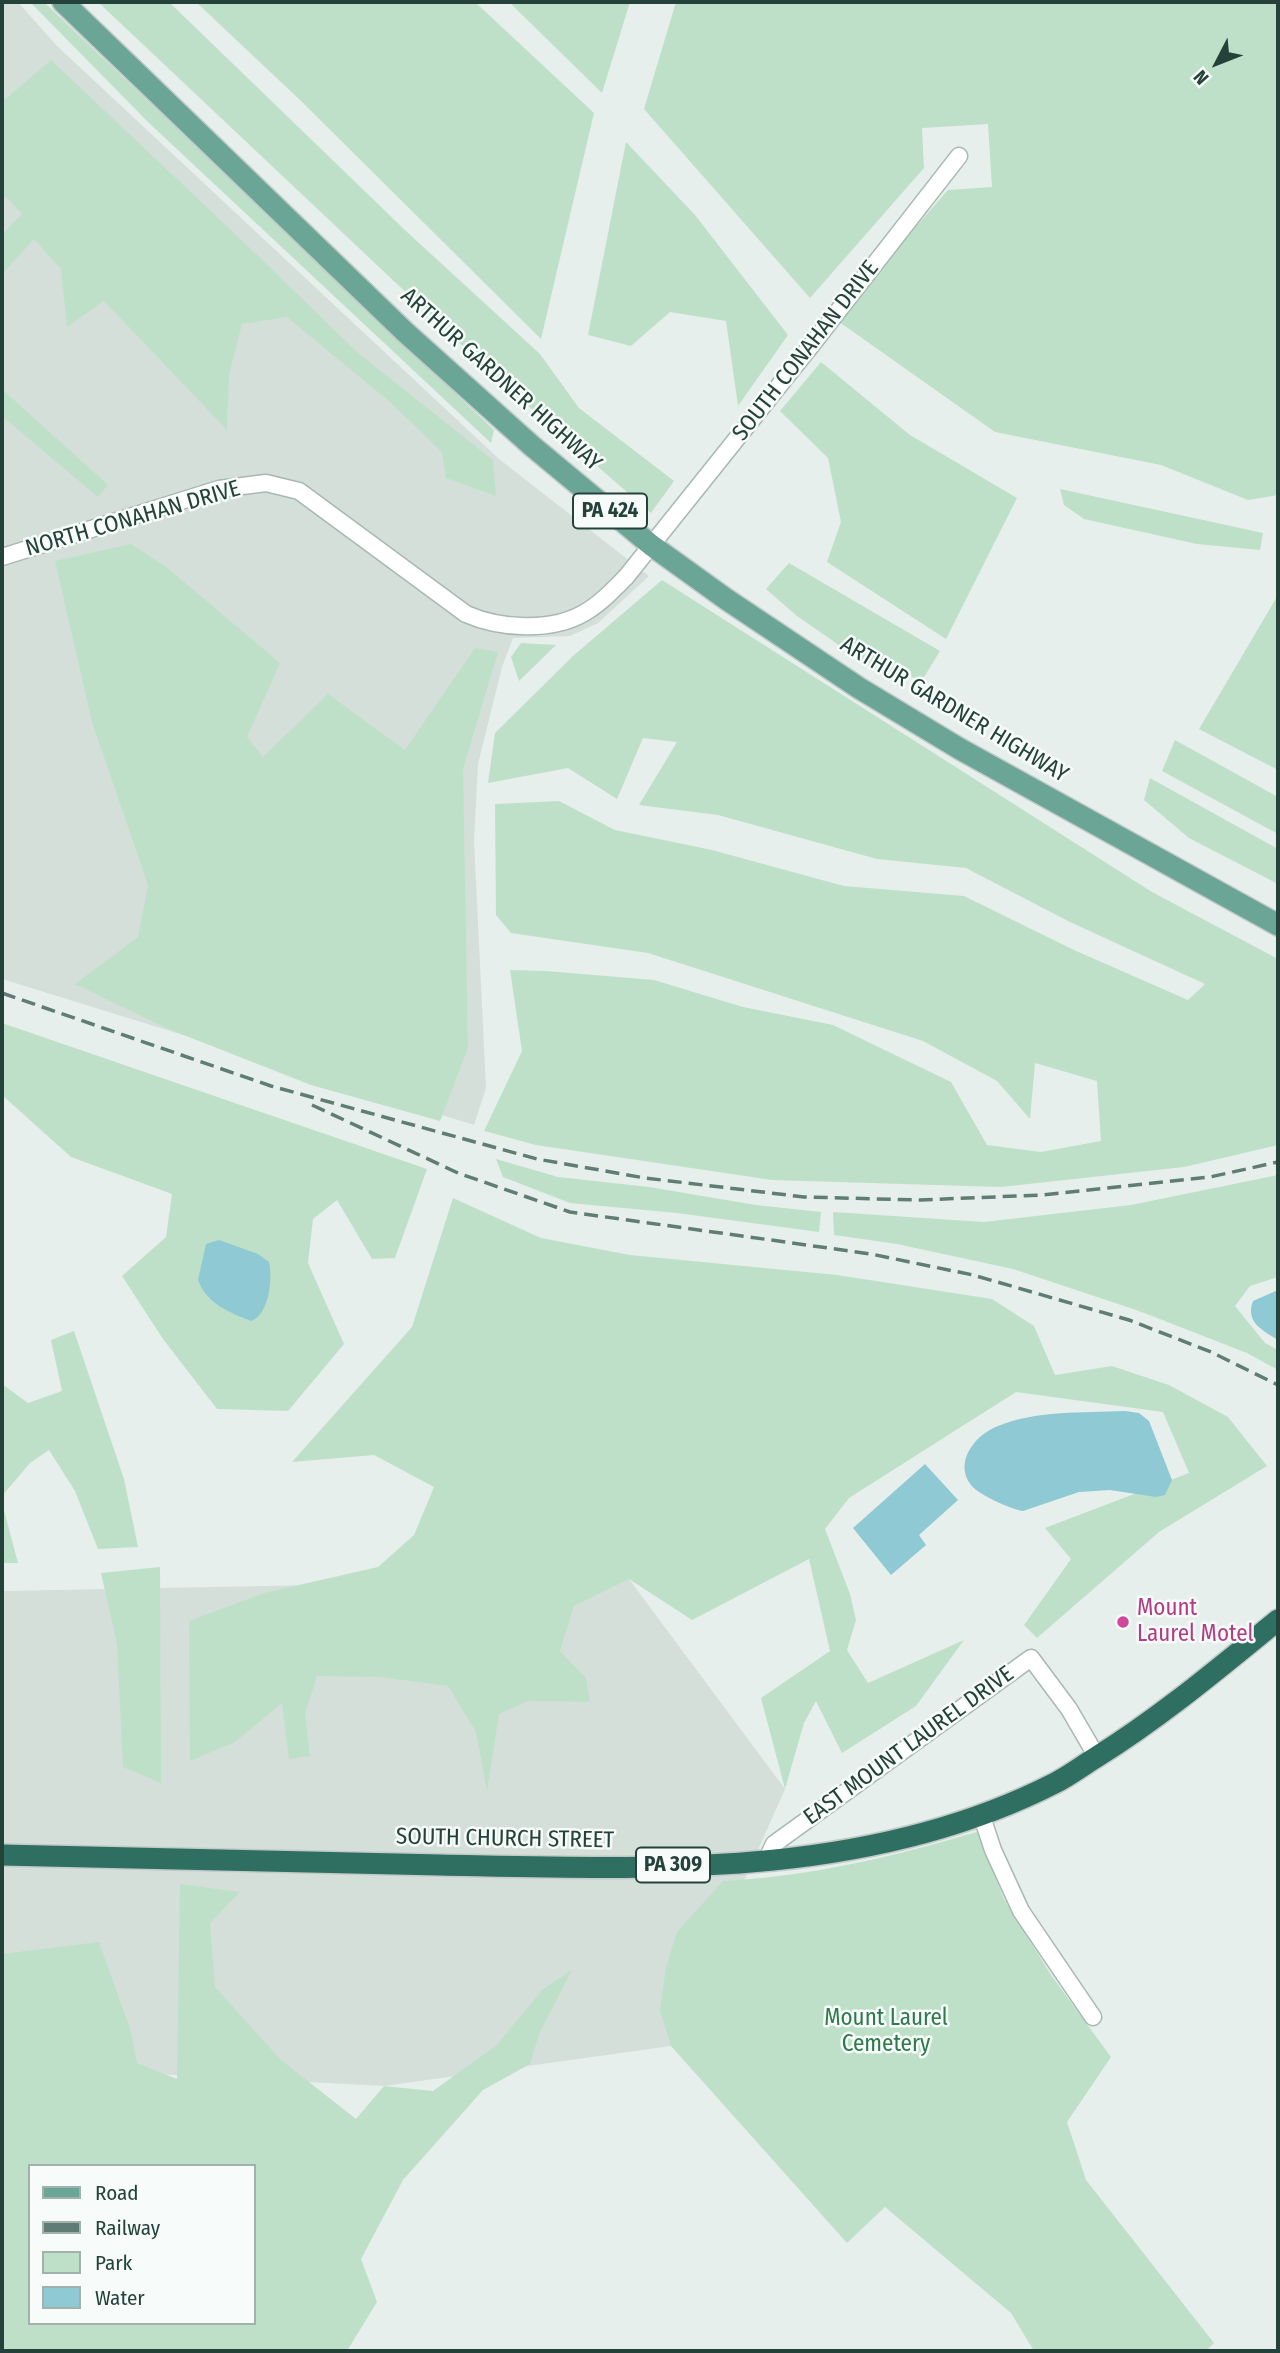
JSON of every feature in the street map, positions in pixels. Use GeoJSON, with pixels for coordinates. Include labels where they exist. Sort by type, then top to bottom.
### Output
{"type":"FeatureCollection","features":[{"type":"Feature","properties":{"kind":"highway","name":"SOUTH CHURCH STREET"},"geometry":{"type":"LineString","coordinates":[[2,1855],[515,1866],[648,1866],[817,1856],[901,1840],[981,1814],[1056,1782],[1180,1700],[1278,1620]]}},
{"type":"Feature","properties":{"kind":"main road","name":"ARTHUR GARDNER HIGHWAY"},"geometry":{"type":"LineString","coordinates":[[63,2],[405,332],[533,446],[651,545],[726,599],[893,708],[972,755],[1278,924]]}},
{"type":"Feature","properties":{"kind":"street","name":"SOUTH CONAHAN DRIVE"},"geometry":{"type":"LineString","coordinates":[[651,545],[959,156]]}},
{"type":"Feature","properties":{"kind":"street","name":"NORTH CONAHAN DRIVE"},"geometry":{"type":"LineString","coordinates":[[2,557],[219,489],[266,483],[299,491],[466,614],[481,621],[516,626],[555,624],[583,614],[608,596],[651,545]]}},
{"type":"Feature","properties":{"kind":"street","name":"EAST MOUNT LAUREL DRIVE"},"geometry":{"type":"LineString","coordinates":[[766,1861],[774,1844],[1031,1658],[1069,1709],[1097,1757]]}},
{"type":"Feature","properties":{"kind":"street"},"geometry":{"type":"LineString","coordinates":[[981,1814],[993,1850],[1021,1911],[1093,2017]]}},
{"type":"Feature","properties":{"kind":"shaded area"},"geometry":{"type":"Polygon","coordinates":[[[2,2],[18,2],[56,45],[499,459],[649,576],[598,623],[570,636],[513,638],[502,667],[478,764],[474,841],[486,1088],[474,1125],[2,979],[2,2]]]}},
{"type":"Feature","properties":{"kind":"shaded area"},"geometry":{"type":"Polygon","coordinates":[[[629,1579],[785,1789],[671,2046],[384,2086],[2,2066],[2,1591],[629,1579]]]}},
{"type":"Feature","properties":{"kind":"green space"},"geometry":{"type":"Polygon","coordinates":[[[30,2],[44,2],[494,430],[491,443],[148,122],[30,2]]]}},
{"type":"Feature","properties":{"kind":"green space"},"geometry":{"type":"Polygon","coordinates":[[[98,2],[169,2],[407,232],[540,354],[579,408],[674,481],[651,513],[502,383],[98,2]]]}},
{"type":"Feature","properties":{"kind":"green space"},"geometry":{"type":"Polygon","coordinates":[[[196,2],[475,2],[594,113],[541,339],[300,100],[196,2]]]}},
{"type":"Feature","properties":{"kind":"green space"},"geometry":{"type":"Polygon","coordinates":[[[509,2],[630,2],[602,93],[509,2]]]}},
{"type":"Feature","properties":{"kind":"green space"},"geometry":{"type":"Polygon","coordinates":[[[676,2],[1278,2],[1278,495],[1248,500],[1161,465],[995,432],[835,319],[948,190],[992,187],[988,124],[922,128],[924,168],[810,298],[644,109],[676,2]]]}},
{"type":"Feature","properties":{"kind":"green space"},"geometry":{"type":"Polygon","coordinates":[[[51,60],[358,353],[493,460],[496,496],[446,478],[442,452],[390,402],[287,317],[242,324],[229,375],[227,430],[104,301],[67,327],[61,269],[34,239],[2,274],[2,235],[22,214],[2,193],[2,102],[51,60]]]}},
{"type":"Feature","properties":{"kind":"green space"},"geometry":{"type":"Polygon","coordinates":[[[626,142],[695,215],[788,335],[738,406],[726,321],[670,312],[631,346],[588,335],[626,142]]]}},
{"type":"Feature","properties":{"kind":"green space"},"geometry":{"type":"Polygon","coordinates":[[[821,362],[910,435],[1017,498],[946,639],[827,562],[841,522],[828,458],[780,411],[821,362]]]}},
{"type":"Feature","properties":{"kind":"green space"},"geometry":{"type":"Polygon","coordinates":[[[2,389],[108,485],[98,497],[2,416],[2,389]]]}},
{"type":"Feature","properties":{"kind":"green space"},"geometry":{"type":"Polygon","coordinates":[[[1060,489],[1263,533],[1260,550],[1197,544],[1084,519],[1064,505],[1060,489]]]}},
{"type":"Feature","properties":{"kind":"green space"},"geometry":{"type":"Polygon","coordinates":[[[131,544],[165,566],[280,663],[247,737],[263,757],[328,694],[405,750],[475,648],[498,652],[463,769],[468,1048],[440,1121],[311,1085],[166,1028],[75,984],[138,937],[148,885],[92,722],[55,561],[131,544]]]}},
{"type":"Feature","properties":{"kind":"green space"},"geometry":{"type":"Polygon","coordinates":[[[789,563],[940,651],[921,682],[905,673],[898,686],[797,616],[766,589],[789,563]]]}},
{"type":"Feature","properties":{"kind":"green space"},"geometry":{"type":"Polygon","coordinates":[[[662,580],[1152,892],[1278,959],[1278,1145],[1184,1167],[1001,1187],[772,1180],[536,1145],[484,1131],[522,1051],[510,970],[654,980],[743,1007],[833,1025],[951,1082],[987,1145],[1041,1152],[1101,1141],[1097,1081],[1035,1063],[1030,1119],[997,1081],[923,1041],[648,953],[511,933],[496,915],[495,804],[559,801],[615,830],[712,850],[844,886],[964,896],[1074,950],[1188,1000],[1205,984],[1070,922],[966,868],[877,859],[718,815],[639,805],[677,742],[643,738],[617,799],[568,768],[488,783],[495,733],[573,656],[662,580]]]}},
{"type":"Feature","properties":{"kind":"green space"},"geometry":{"type":"Polygon","coordinates":[[[1278,595],[1278,770],[1199,729],[1278,595]]]}},
{"type":"Feature","properties":{"kind":"green space"},"geometry":{"type":"Polygon","coordinates":[[[521,643],[556,645],[519,681],[511,657],[521,643]]]}},
{"type":"Feature","properties":{"kind":"green space"},"geometry":{"type":"Polygon","coordinates":[[[1175,740],[1278,797],[1278,834],[1162,771],[1175,740]]]}},
{"type":"Feature","properties":{"kind":"green space"},"geometry":{"type":"Polygon","coordinates":[[[1150,778],[1278,849],[1278,884],[1189,838],[1144,800],[1150,778]]]}},
{"type":"Feature","properties":{"kind":"green space"},"geometry":{"type":"Polygon","coordinates":[[[2,1023],[427,1169],[395,1258],[372,1259],[337,1200],[313,1219],[308,1263],[344,1344],[288,1411],[217,1409],[163,1339],[122,1276],[166,1237],[172,1194],[71,1157],[2,1095],[2,1023]]]}},
{"type":"Feature","properties":{"kind":"green space"},"geometry":{"type":"Polygon","coordinates":[[[496,1159],[558,1177],[821,1212],[819,1232],[677,1213],[570,1203],[503,1177],[496,1159]]]}},
{"type":"Feature","properties":{"kind":"green space"},"geometry":{"type":"Polygon","coordinates":[[[1278,1175],[1278,1277],[1250,1286],[1235,1306],[1265,1343],[1278,1350],[1278,1370],[1247,1353],[1139,1311],[1013,1269],[897,1244],[834,1235],[833,1212],[984,1222],[1131,1205],[1278,1175]]]}},
{"type":"Feature","properties":{"kind":"green space"},"geometry":{"type":"Polygon","coordinates":[[[453,1198],[541,1238],[630,1255],[837,1275],[992,1299],[1034,1326],[1055,1375],[1112,1366],[1169,1385],[1228,1417],[1267,1466],[1159,1532],[1037,1638],[1024,1625],[1071,1559],[1045,1528],[1189,1473],[1163,1412],[1016,1392],[849,1498],[825,1529],[850,1594],[856,1620],[847,1650],[868,1683],[964,1640],[916,1706],[842,1753],[816,1701],[804,1723],[785,1789],[761,1698],[830,1651],[809,1559],[692,1620],[629,1579],[574,1606],[560,1651],[586,1678],[590,1702],[528,1701],[499,1714],[487,1791],[476,1732],[448,1686],[380,1677],[317,1676],[305,1714],[310,1756],[289,1759],[282,1703],[235,1742],[190,1761],[189,1621],[264,1593],[378,1567],[414,1535],[434,1487],[374,1455],[292,1462],[412,1327],[453,1198]]]}},
{"type":"Feature","properties":{"kind":"green space"},"geometry":{"type":"Polygon","coordinates":[[[74,1331],[124,1479],[138,1547],[98,1549],[75,1491],[49,1450],[30,1463],[2,1496],[2,1384],[28,1403],[62,1391],[51,1340],[74,1331]]]}},
{"type":"Feature","properties":{"kind":"green space"},"geometry":{"type":"Polygon","coordinates":[[[2,1503],[18,1563],[2,1563],[2,1503]]]}},
{"type":"Feature","properties":{"kind":"green space"},"geometry":{"type":"Polygon","coordinates":[[[160,1567],[161,1783],[123,1767],[117,1644],[101,1573],[160,1567]]]}},
{"type":"Feature","properties":{"kind":"green space","name":"Mount Laurel Cemetery"},"geometry":{"type":"Polygon","coordinates":[[[977,1832],[1004,1899],[1051,1975],[1111,2057],[1067,2122],[1086,2180],[1214,2343],[1206,2351],[1034,2351],[1011,2313],[885,2207],[847,2243],[671,2046],[660,2011],[666,1967],[677,1932],[723,1881],[789,1875],[852,1864],[977,1832]]]}},
{"type":"Feature","properties":{"kind":"green space"},"geometry":{"type":"Polygon","coordinates":[[[180,1884],[240,1892],[210,1923],[215,1987],[281,2060],[356,2119],[384,2086],[433,2091],[497,2045],[543,1989],[572,1970],[539,2034],[530,2064],[483,2090],[403,2180],[361,2259],[377,2302],[347,2351],[2,2351],[2,1954],[99,1942],[131,2032],[137,2063],[177,2079],[180,1884]]]}},
{"type":"Feature","properties":{"kind":"water"},"geometry":{"type":"Polygon","coordinates":[[[219,1240],[258,1254],[269,1262],[270,1287],[266,1304],[262,1312],[251,1321],[213,1301],[198,1280],[206,1244],[219,1240]]]}},
{"type":"Feature","properties":{"kind":"water"},"geometry":{"type":"Polygon","coordinates":[[[1278,1290],[1278,1340],[1256,1325],[1251,1308],[1253,1301],[1278,1290]]]}},
{"type":"Feature","properties":{"kind":"water"},"geometry":{"type":"Polygon","coordinates":[[[1125,1411],[1139,1413],[1149,1421],[1172,1480],[1165,1495],[1156,1497],[1110,1490],[1079,1492],[1023,1511],[1003,1505],[981,1493],[971,1485],[966,1476],[966,1458],[975,1442],[998,1426],[1044,1415],[1125,1411]]]}},
{"type":"Feature","properties":{"kind":"water"},"geometry":{"type":"Polygon","coordinates":[[[925,1464],[958,1500],[919,1535],[926,1545],[891,1575],[853,1528],[925,1464]]]}},
{"type":"Feature","properties":{"kind":"railway"},"geometry":{"type":"LineString","coordinates":[[2,993],[271,1086],[537,1159],[645,1178],[804,1197],[920,1200],[1042,1195],[1210,1177],[1278,1162]]}},
{"type":"Feature","properties":{"kind":"railway"},"geometry":{"type":"LineString","coordinates":[[312,1105],[458,1173],[570,1212],[871,1254],[973,1275],[1129,1320],[1211,1352],[1278,1385]]}},
{"type":"Feature","properties":{"kind":"place","name":"Mount Laurel Motel"},"geometry":{"type":"Point","coordinates":[1123,1622]}}]}
